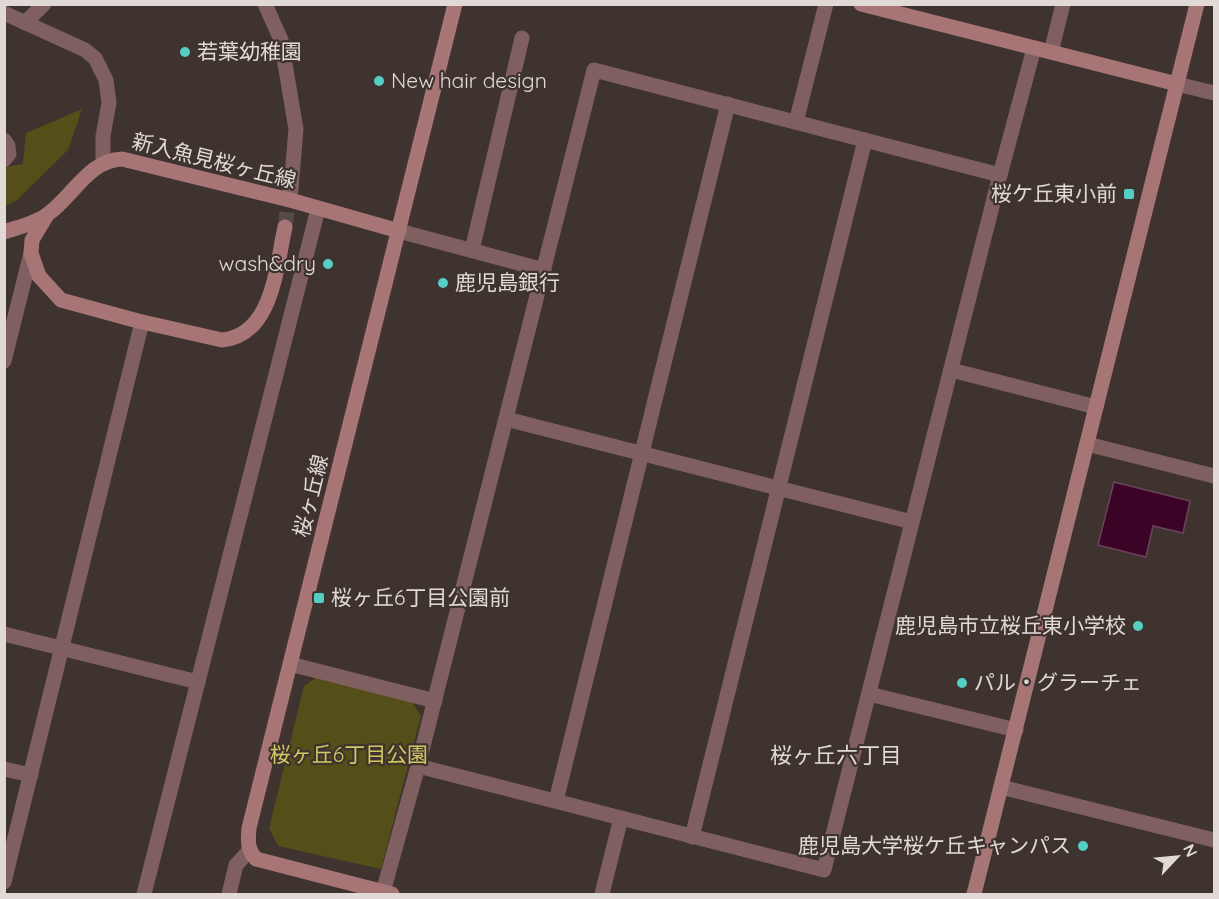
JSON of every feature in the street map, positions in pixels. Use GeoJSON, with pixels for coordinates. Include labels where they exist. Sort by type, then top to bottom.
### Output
{"type":"FeatureCollection","features":[{"type":"Feature","properties":{"kind":"street"},"geometry":{"type":"LineString","coordinates":[[25,23],[44,4]]}},
{"type":"Feature","properties":{"kind":"street"},"geometry":{"type":"LineString","coordinates":[[265,4],[281,40],[296,129],[290,200]]}},
{"type":"Feature","properties":{"kind":"street","name":"桜ヶ丘線"},"geometry":{"type":"LineString","coordinates":[[249,851],[249,828],[455,4]]}},
{"type":"Feature","properties":{"kind":"street"},"geometry":{"type":"LineString","coordinates":[[796,122],[826,4]]}},
{"type":"Feature","properties":{"kind":"street"},"geometry":{"type":"LineString","coordinates":[[861,4],[1215,93]]}},
{"type":"Feature","properties":{"kind":"street"},"geometry":{"type":"LineString","coordinates":[[1051,52],[1063,4]]}},
{"type":"Feature","properties":{"kind":"street"},"geometry":{"type":"LineString","coordinates":[[974,894],[1197,4]]}},
{"type":"Feature","properties":{"kind":"street"},"geometry":{"type":"LineString","coordinates":[[4,13],[85,50],[95,58],[106,80],[109,103],[103,136],[103,163]]}},
{"type":"Feature","properties":{"kind":"street"},"geometry":{"type":"LineString","coordinates":[[472,250],[522,38]]}},
{"type":"Feature","properties":{"kind":"street"},"geometry":{"type":"LineString","coordinates":[[418,766],[824,870],[1034,48]]}},
{"type":"Feature","properties":{"kind":"street"},"geometry":{"type":"LineString","coordinates":[[229,894],[236,865],[249,851],[256,859],[388,893],[594,70],[1000,175]]}},
{"type":"Feature","properties":{"kind":"street"},"geometry":{"type":"LineString","coordinates":[[556,801],[729,104]]}},
{"type":"Feature","properties":{"kind":"street"},"geometry":{"type":"LineString","coordinates":[[4,140],[9,154],[4,160]]}},
{"type":"Feature","properties":{"kind":"street"},"geometry":{"type":"LineString","coordinates":[[692,837],[865,140]]}},
{"type":"Feature","properties":{"kind":"street","name":"新入魚見桜ヶ丘線"},"geometry":{"type":"LineString","coordinates":[[4,232],[47,215],[86,176],[103,163],[123,159],[290,200],[399,231]]}},
{"type":"Feature","properties":{"kind":"street"},"geometry":{"type":"LineString","coordinates":[[144,894],[318,209]]}},
{"type":"Feature","properties":{"kind":"street"},"geometry":{"type":"LineString","coordinates":[[4,361],[31,253],[32,240],[47,215]]}},
{"type":"Feature","properties":{"kind":"street"},"geometry":{"type":"LineString","coordinates":[[31,253],[39,276],[61,300],[142,322],[222,340],[233,339],[251,328],[262,316],[268,301],[285,227]]}},
{"type":"Feature","properties":{"kind":"street"},"geometry":{"type":"LineString","coordinates":[[399,231],[544,270]]}},
{"type":"Feature","properties":{"kind":"street"},"geometry":{"type":"LineString","coordinates":[[4,882],[142,322]]}},
{"type":"Feature","properties":{"kind":"street"},"geometry":{"type":"LineString","coordinates":[[951,369],[1096,407]]}},
{"type":"Feature","properties":{"kind":"street"},"geometry":{"type":"LineString","coordinates":[[506,419],[912,522]]}},
{"type":"Feature","properties":{"kind":"street"},"geometry":{"type":"LineString","coordinates":[[1087,444],[1215,476]]}},
{"type":"Feature","properties":{"kind":"street"},"geometry":{"type":"LineString","coordinates":[[4,634],[198,682]]}},
{"type":"Feature","properties":{"kind":"street"},"geometry":{"type":"LineString","coordinates":[[290,664],[435,701]]}},
{"type":"Feature","properties":{"kind":"street"},"geometry":{"type":"LineString","coordinates":[[868,694],[1016,730]]}},
{"type":"Feature","properties":{"kind":"street"},"geometry":{"type":"LineString","coordinates":[[4,769],[31,776]]}},
{"type":"Feature","properties":{"kind":"street"},"geometry":{"type":"LineString","coordinates":[[1001,787],[1215,840]]}},
{"type":"Feature","properties":{"kind":"street"},"geometry":{"type":"LineString","coordinates":[[602,894],[621,818]]}},
{"type":"Feature","properties":{"kind":"green space"},"geometry":{"type":"Polygon","coordinates":[[[82,109],[68,150],[16,201],[5,206],[5,167],[23,164],[26,133],[82,109]]]}},
{"type":"Feature","properties":{"kind":"green space","name":"桜ヶ丘6丁目公園"},"geometry":{"type":"Polygon","coordinates":[[[316,678],[412,702],[421,716],[381,869],[278,846],[269,828],[304,686],[316,678]]]}},
{"type":"Feature","properties":{"kind":"shaded area"},"geometry":{"type":"Polygon","coordinates":[[[1114,482],[1190,501],[1183,533],[1153,526],[1146,557],[1098,545],[1114,482]]]}},
{"type":"Feature","properties":{"kind":"tunnel"},"geometry":{"type":"LineString","coordinates":[[285,227],[290,188]]}},
{"type":"Feature","properties":{"kind":"place","name":"若葉幼稚園"},"geometry":{"type":"Point","coordinates":[185,52]}},
{"type":"Feature","properties":{"kind":"place","name":"New hair design"},"geometry":{"type":"Point","coordinates":[379,81]}},
{"type":"Feature","properties":{"kind":"place","name":"桜ケ丘東小前"},"geometry":{"type":"Point","coordinates":[1129,194]}},
{"type":"Feature","properties":{"kind":"place","name":"wash&dry"},"geometry":{"type":"Point","coordinates":[328,264]}},
{"type":"Feature","properties":{"kind":"place","name":"鹿児島銀行"},"geometry":{"type":"Point","coordinates":[443,283]}},
{"type":"Feature","properties":{"kind":"place","name":"桜ヶ丘6丁目公園前"},"geometry":{"type":"Point","coordinates":[319,598]}},
{"type":"Feature","properties":{"kind":"place","name":"鹿児島市立桜丘東小学校"},"geometry":{"type":"Point","coordinates":[1138,626]}},
{"type":"Feature","properties":{"kind":"place","name":"パル・グラーチェ"},"geometry":{"type":"Point","coordinates":[962,683]}},
{"type":"Feature","properties":{"kind":"place","name":"鹿児島大学桜ケ丘キャンパス"},"geometry":{"type":"Point","coordinates":[1083,846]}},
{"type":"Feature","properties":{"kind":"district","name":"桜ヶ丘六丁目"},"geometry":{"type":"Point","coordinates":[836,755]}}]}
